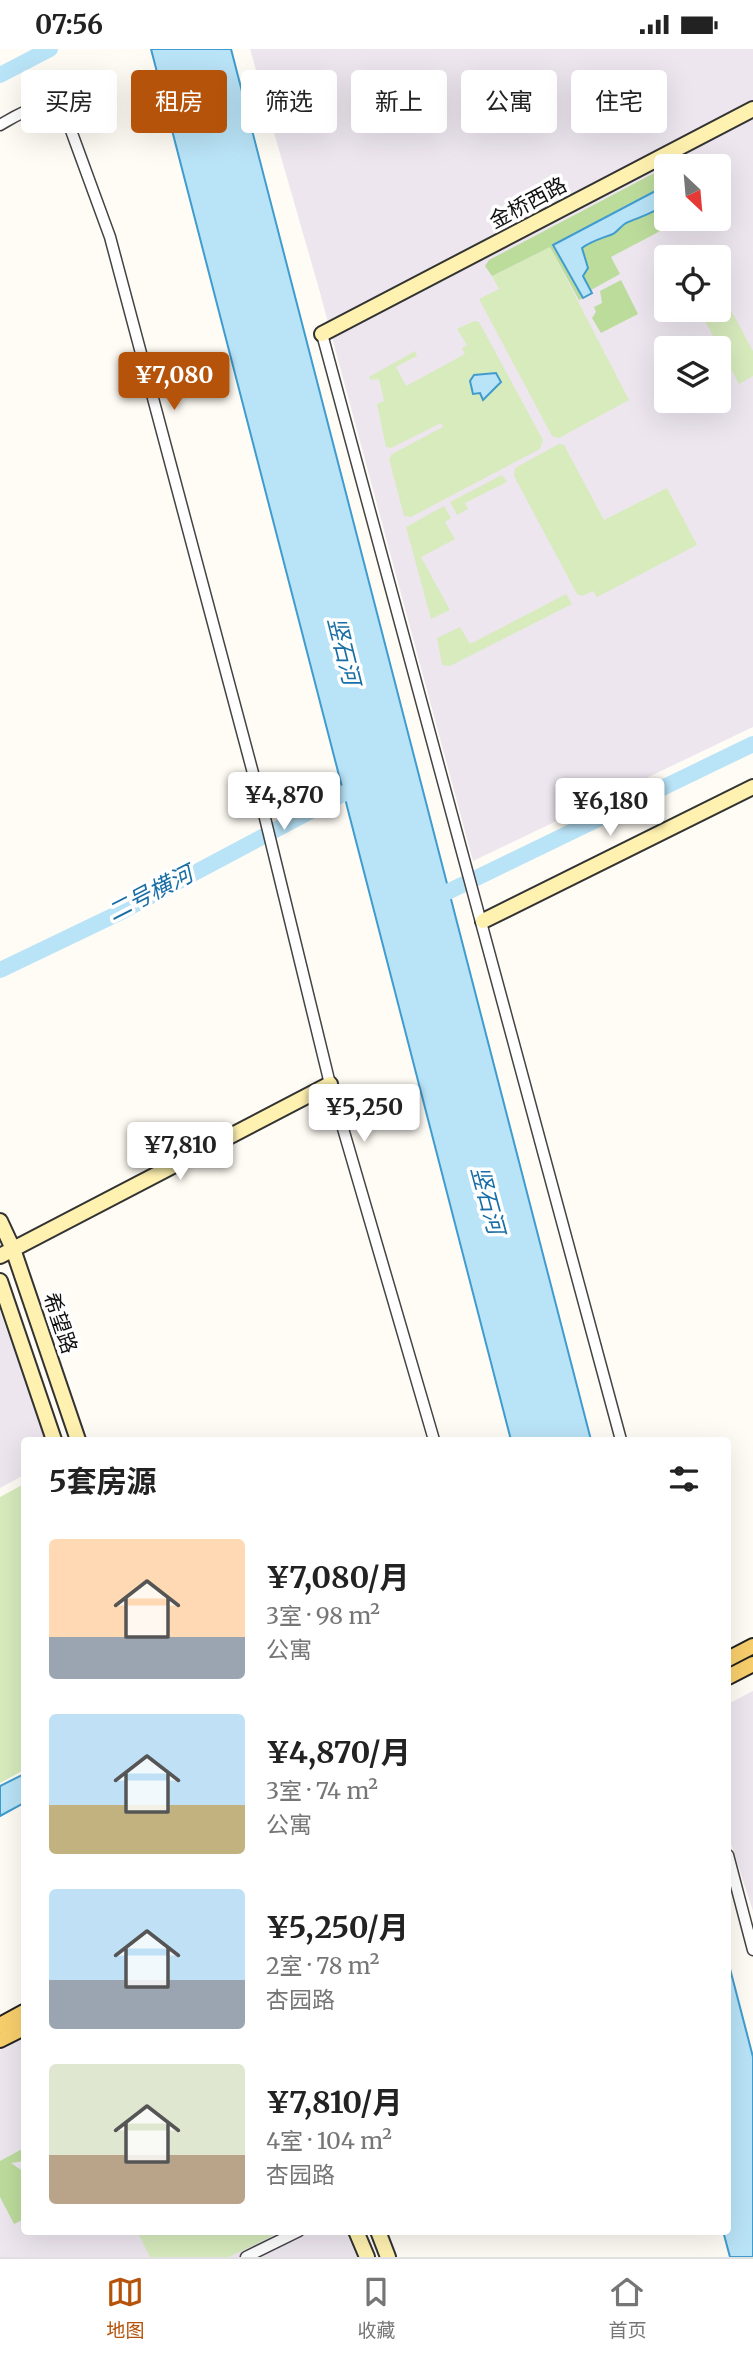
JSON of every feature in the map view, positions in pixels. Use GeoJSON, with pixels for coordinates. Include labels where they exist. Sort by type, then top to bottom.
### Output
{"type":"FeatureCollection","features":[{"type":"Feature","properties":{"kind":"main road"},"geometry":{"type":"LineString","coordinates":[[731,1657],[753,1646]]}},
{"type":"Feature","properties":{"kind":"main road"},"geometry":{"type":"LineString","coordinates":[[731,1675],[753,1664]]}},
{"type":"Feature","properties":{"kind":"main road"},"geometry":{"type":"LineString","coordinates":[[0,2025],[21,2014]]}},
{"type":"Feature","properties":{"kind":"main road"},"geometry":{"type":"LineString","coordinates":[[0,2040],[21,2030]]}},
{"type":"Feature","properties":{"kind":"street"},"geometry":{"type":"LineString","coordinates":[[0,125],[41,105],[55,107],[65,114],[110,237],[265,818],[330,1084],[433,1437]]}},
{"type":"Feature","properties":{"kind":"street","name":"金桥西路"},"geometry":{"type":"LineString","coordinates":[[322,334],[753,109]]}},
{"type":"Feature","properties":{"kind":"street"},"geometry":{"type":"LineString","coordinates":[[322,334],[483,921],[620,1437]]}},
{"type":"Feature","properties":{"kind":"street"},"geometry":{"type":"LineString","coordinates":[[483,921],[753,787]]}},
{"type":"Feature","properties":{"kind":"street"},"geometry":{"type":"LineString","coordinates":[[6,1253],[330,1084]]}},
{"type":"Feature","properties":{"kind":"street","name":"希望路"},"geometry":{"type":"LineString","coordinates":[[0,1221],[6,1253],[77,1437]]}},
{"type":"Feature","properties":{"kind":"street","name":"希望路"},"geometry":{"type":"LineString","coordinates":[[0,1281],[53,1437]]}},
{"type":"Feature","properties":{"kind":"street"},"geometry":{"type":"LineString","coordinates":[[731,1866],[753,1950]]}},
{"type":"Feature","properties":{"kind":"street"},"geometry":{"type":"LineString","coordinates":[[246,2257],[291,2235]]}},
{"type":"Feature","properties":{"kind":"street"},"geometry":{"type":"LineString","coordinates":[[358,2235],[367,2257]]}},
{"type":"Feature","properties":{"kind":"street"},"geometry":{"type":"LineString","coordinates":[[380,2235],[388,2257]]}},
{"type":"Feature","properties":{"kind":"shaded area"},"geometry":{"type":"Polygon","coordinates":[[[250,49],[753,49],[753,727],[473,861],[319,289],[274,133],[337,133],[337,70],[256,70],[250,49]]]}},
{"type":"Feature","properties":{"kind":"shaded area"},"geometry":{"type":"Polygon","coordinates":[[[0,1311],[45,1437],[21,1437],[21,1477],[0,1488],[0,1311]]]}},
{"type":"Feature","properties":{"kind":"shaded area"},"geometry":{"type":"Polygon","coordinates":[[[753,1691],[753,1911],[731,1843],[731,1702],[753,1691]]]}},
{"type":"Feature","properties":{"kind":"shaded area"},"geometry":{"type":"Polygon","coordinates":[[[21,2040],[21,2235],[348,2235],[357,2257],[0,2257],[0,2050],[21,2040]]]}},
{"type":"Feature","properties":{"kind":"green space"},"geometry":{"type":"Polygon","coordinates":[[[654,173],[654,195],[553,244],[583,298],[579,300],[550,247],[492,276],[485,266],[489,260],[654,173]]]}},
{"type":"Feature","properties":{"kind":"green space"},"geometry":{"type":"Polygon","coordinates":[[[654,211],[654,231],[660,231],[611,257],[620,274],[591,290],[583,276],[582,248],[614,234],[625,224],[654,211]]]}},
{"type":"Feature","properties":{"kind":"green space"},"geometry":{"type":"Polygon","coordinates":[[[550,247],[629,400],[559,438],[552,436],[479,299],[499,289],[492,276],[550,247]]]}},
{"type":"Feature","properties":{"kind":"green space"},"geometry":{"type":"Polygon","coordinates":[[[621,280],[638,314],[601,333],[592,318],[596,312],[594,307],[602,303],[600,291],[621,280]]]}},
{"type":"Feature","properties":{"kind":"green space"},"geometry":{"type":"Polygon","coordinates":[[[731,310],[753,351],[753,376],[739,384],[731,369],[731,336],[713,336],[705,322],[731,322],[731,310]]]}},
{"type":"Feature","properties":{"kind":"green space"},"geometry":{"type":"Polygon","coordinates":[[[474,321],[479,322],[543,440],[540,449],[411,517],[404,516],[389,459],[392,454],[443,427],[441,423],[391,448],[386,447],[377,404],[384,401],[379,379],[371,380],[369,377],[415,351],[417,356],[396,367],[406,386],[465,354],[462,348],[467,345],[457,329],[474,321]]]}},
{"type":"Feature","properties":{"kind":"green space"},"geometry":{"type":"Polygon","coordinates":[[[559,444],[564,445],[604,520],[667,488],[697,545],[597,597],[593,591],[582,596],[577,594],[514,476],[515,468],[559,444]]]}},
{"type":"Feature","properties":{"kind":"green space"},"geometry":{"type":"Polygon","coordinates":[[[502,475],[507,482],[465,503],[468,509],[457,515],[450,502],[502,475]]]}},
{"type":"Feature","properties":{"kind":"green space"},"geometry":{"type":"Polygon","coordinates":[[[444,506],[451,518],[445,522],[455,539],[421,557],[450,610],[431,619],[406,527],[444,506]]]}},
{"type":"Feature","properties":{"kind":"green space"},"geometry":{"type":"Polygon","coordinates":[[[566,594],[572,604],[450,666],[442,665],[437,638],[460,627],[470,644],[566,594]]]}},
{"type":"Feature","properties":{"kind":"green space"},"geometry":{"type":"Polygon","coordinates":[[[21,1486],[21,1772],[0,1783],[0,1497],[21,1486]]]}},
{"type":"Feature","properties":{"kind":"green space"},"geometry":{"type":"Polygon","coordinates":[[[21,2150],[21,2161],[11,2163],[21,2170],[21,2220],[14,2224],[0,2197],[0,2161],[21,2150]]]}},
{"type":"Feature","properties":{"kind":"green space"},"geometry":{"type":"Polygon","coordinates":[[[139,2235],[274,2235],[229,2257],[150,2257],[139,2235]]]}},
{"type":"Feature","properties":{"kind":"water","name":"竖石河"},"geometry":{"type":"Polygon","coordinates":[[[151,49],[231,49],[241,88],[241,133],[253,133],[590,1437],[510,1437],[173,133],[227,133],[227,70],[156,70],[151,49]]]}},
{"type":"Feature","properties":{"kind":"water"},"geometry":{"type":"Polygon","coordinates":[[[654,192],[654,211],[582,248],[588,268],[583,276],[592,293],[583,298],[553,245],[654,192]]]}},
{"type":"Feature","properties":{"kind":"water"},"geometry":{"type":"Polygon","coordinates":[[[496,373],[501,382],[483,400],[480,393],[473,394],[470,381],[474,375],[496,373]]]}},
{"type":"Feature","properties":{"kind":"water"},"geometry":{"type":"Polygon","coordinates":[[[21,1776],[21,1805],[0,1816],[0,1786],[21,1776]]]}},
{"type":"Feature","properties":{"kind":"water"},"geometry":{"type":"Polygon","coordinates":[[[731,1973],[753,2057],[753,2257],[730,2257],[724,2235],[731,2235],[731,1973]]]}},
{"type":"Feature","properties":{"kind":"waterway"},"geometry":{"type":"LineString","coordinates":[[0,75],[50,49]]}},
{"type":"Feature","properties":{"kind":"waterway"},"geometry":{"type":"LineString","coordinates":[[431,900],[753,744]]}},
{"type":"Feature","properties":{"kind":"waterway","name":"二号横河"},"geometry":{"type":"LineString","coordinates":[[0,970],[119,913],[360,785]]}}]}
